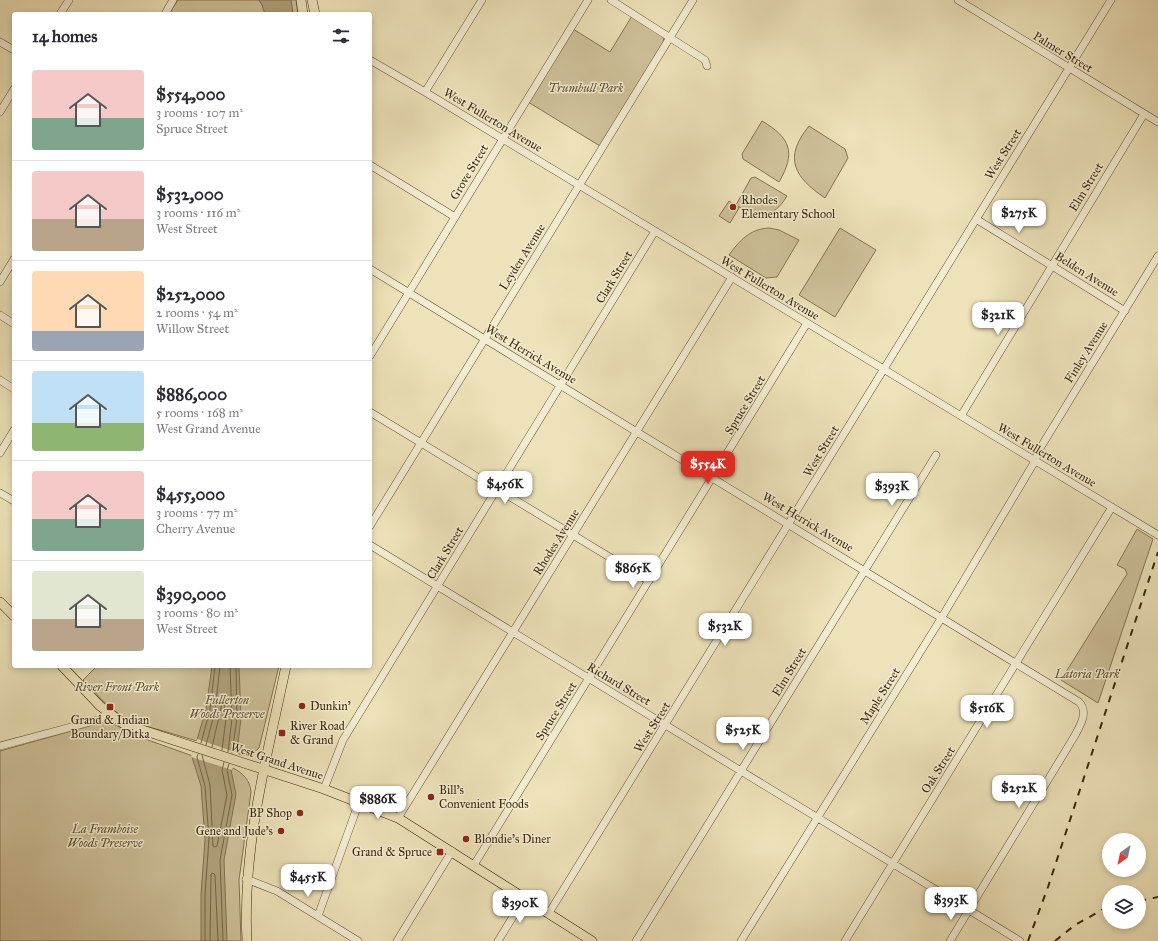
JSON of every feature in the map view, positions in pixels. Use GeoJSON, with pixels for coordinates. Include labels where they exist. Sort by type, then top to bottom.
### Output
{"type":"FeatureCollection","features":[{"type":"Feature","properties":{"kind":"main road"},"geometry":{"type":"LineString","coordinates":[[301,0],[303,12]]}},
{"type":"Feature","properties":{"kind":"main road"},"geometry":{"type":"LineString","coordinates":[[312,0],[315,12]]}},
{"type":"Feature","properties":{"kind":"main road"},"geometry":{"type":"LineString","coordinates":[[0,602],[12,614]]}},
{"type":"Feature","properties":{"kind":"main road","name":"West Grand Avenue"},"geometry":{"type":"LineString","coordinates":[[64,668],[107,713],[136,729],[324,789],[398,818],[525,897],[592,941]]}},
{"type":"Feature","properties":{"kind":"main road"},"geometry":{"type":"LineString","coordinates":[[247,941],[246,879],[251,836],[286,668]]}},
{"type":"Feature","properties":{"kind":"street"},"geometry":{"type":"LineString","coordinates":[[61,12],[69,0]]}},
{"type":"Feature","properties":{"kind":"street"},"geometry":{"type":"LineString","coordinates":[[165,12],[173,0]]}},
{"type":"Feature","properties":{"kind":"street"},"geometry":{"type":"LineString","coordinates":[[425,92],[482,0]]}},
{"type":"Feature","properties":{"kind":"street","name":"Grove Street"},"geometry":{"type":"LineString","coordinates":[[372,353],[502,138],[588,0]]}},
{"type":"Feature","properties":{"kind":"street"},"geometry":{"type":"LineString","coordinates":[[611,0],[705,60],[707,66]]}},
{"type":"Feature","properties":{"kind":"street","name":"Leyden Avenue"},"geometry":{"type":"LineString","coordinates":[[372,523],[693,0]]}},
{"type":"Feature","properties":{"kind":"street","name":"Palmer Street"},"geometry":{"type":"LineString","coordinates":[[958,0],[1158,122]]}},
{"type":"Feature","properties":{"kind":"street","name":"West Street"},"geometry":{"type":"LineString","coordinates":[[549,913],[1111,0]]}},
{"type":"Feature","properties":{"kind":"street"},"geometry":{"type":"LineString","coordinates":[[0,42],[12,49]]}},
{"type":"Feature","properties":{"kind":"street","name":"West Fullerton Avenue"},"geometry":{"type":"LineString","coordinates":[[372,61],[580,185],[1158,535]]}},
{"type":"Feature","properties":{"kind":"street"},"geometry":{"type":"LineString","coordinates":[[0,112],[12,92]]}},
{"type":"Feature","properties":{"kind":"street","name":"Elm Street"},"geometry":{"type":"LineString","coordinates":[[961,416],[1144,114]]}},
{"type":"Feature","properties":{"kind":"street"},"geometry":{"type":"LineString","coordinates":[[372,166],[455,217]]}},
{"type":"Feature","properties":{"kind":"street","name":"Belden Avenue"},"geometry":{"type":"LineString","coordinates":[[976,219],[1125,311]]}},
{"type":"Feature","properties":{"kind":"street","name":"Clark Street"},"geometry":{"type":"LineString","coordinates":[[324,789],[343,740],[655,231]]}},
{"type":"Feature","properties":{"kind":"street","name":"Finley Avenue"},"geometry":{"type":"LineString","coordinates":[[1035,461],[1039,450],[1158,256]]}},
{"type":"Feature","properties":{"kind":"street"},"geometry":{"type":"LineString","coordinates":[[0,282],[12,262]]}},
{"type":"Feature","properties":{"kind":"street","name":"West Herrick Avenue"},"geometry":{"type":"LineString","coordinates":[[372,270],[1079,702],[1082,706],[1083,714],[1081,725],[969,910]]}},
{"type":"Feature","properties":{"kind":"street","name":"Rhodes Avenue"},"geometry":{"type":"LineString","coordinates":[[398,818],[732,277]]}},
{"type":"Feature","properties":{"kind":"street"},"geometry":{"type":"LineString","coordinates":[[0,315],[12,323]]}},
{"type":"Feature","properties":{"kind":"street","name":"Spruce Street"},"geometry":{"type":"LineString","coordinates":[[474,865],[807,323]]}},
{"type":"Feature","properties":{"kind":"street"},"geometry":{"type":"LineString","coordinates":[[0,380],[12,388]]}},
{"type":"Feature","properties":{"kind":"street"},"geometry":{"type":"LineString","coordinates":[[372,413],[649,581]]}},
{"type":"Feature","properties":{"kind":"street"},"geometry":{"type":"LineString","coordinates":[[0,453],[12,433]]}},
{"type":"Feature","properties":{"kind":"street","name":"Elm Street"},"geometry":{"type":"LineString","coordinates":[[636,941],[936,455]]}},
{"type":"Feature","properties":{"kind":"street","name":"Maple Street"},"geometry":{"type":"LineString","coordinates":[[741,941],[942,617],[1035,461]]}},
{"type":"Feature","properties":{"kind":"street"},"geometry":{"type":"LineString","coordinates":[[0,493],[12,500]]}},
{"type":"Feature","properties":{"kind":"street","name":"Oak Street"},"geometry":{"type":"LineString","coordinates":[[845,941],[1112,508]]}},
{"type":"Feature","properties":{"kind":"street","name":"Richard Street"},"geometry":{"type":"LineString","coordinates":[[372,546],[1020,941]]}},
{"type":"Feature","properties":{"kind":"street"},"geometry":{"type":"LineString","coordinates":[[0,746],[101,719],[107,713]]}},
{"type":"Feature","properties":{"kind":"street"},"geometry":{"type":"LineString","coordinates":[[318,916],[359,802]]}},
{"type":"Feature","properties":{"kind":"street"},"geometry":{"type":"LineString","coordinates":[[397,941],[452,851]]}},
{"type":"Feature","properties":{"kind":"street"},"geometry":{"type":"LineString","coordinates":[[246,879],[277,891],[358,941]]}},
{"type":"Feature","properties":{"kind":"street"},"geometry":{"type":"LineString","coordinates":[[498,941],[525,897]]}},
{"type":"Feature","properties":{"kind":"street"},"geometry":{"type":"LineString","coordinates":[[950,941],[969,910]]}},
{"type":"Feature","properties":{"kind":"green space"},"geometry":{"type":"Polygon","coordinates":[[[178,0],[296,0],[298,12],[170,12],[178,0]]]}},
{"type":"Feature","properties":{"kind":"green space","name":"Trumbull Park"},"geometry":{"type":"Polygon","coordinates":[[[632,16],[664,37],[663,43],[600,146],[528,102],[573,29],[610,52],[632,16]]]}},
{"type":"Feature","properties":{"kind":"green space"},"geometry":{"type":"Polygon","coordinates":[[[762,121],[772,127],[785,140],[788,147],[788,163],[779,182],[743,159],[742,154],[762,121]]]}},
{"type":"Feature","properties":{"kind":"green space"},"geometry":{"type":"Polygon","coordinates":[[[809,126],[845,149],[848,158],[825,198],[814,190],[799,174],[794,157],[801,137],[809,126]]]}},
{"type":"Feature","properties":{"kind":"green space"},"geometry":{"type":"Polygon","coordinates":[[[755,177],[787,196],[782,204],[771,213],[758,215],[744,210],[736,205],[751,178],[755,177]]]}},
{"type":"Feature","properties":{"kind":"green space"},"geometry":{"type":"Polygon","coordinates":[[[729,201],[739,208],[730,223],[719,216],[729,201]]]}},
{"type":"Feature","properties":{"kind":"green space"},"geometry":{"type":"Polygon","coordinates":[[[769,228],[779,230],[799,240],[777,277],[766,278],[729,255],[746,236],[756,231],[769,228]]]}},
{"type":"Feature","properties":{"kind":"green space"},"geometry":{"type":"Polygon","coordinates":[[[840,228],[876,250],[835,317],[799,295],[840,228]]]}},
{"type":"Feature","properties":{"kind":"green space","name":"Latoria Park"},"geometry":{"type":"Polygon","coordinates":[[[1137,529],[1153,539],[1098,703],[1061,680],[1127,574],[1125,569],[1117,565],[1137,529]]]}},
{"type":"Feature","properties":{"kind":"green space","name":"Fullerton Woods Preserve"},"geometry":{"type":"Polygon","coordinates":[[[95,668],[279,668],[259,748],[252,754],[242,755],[198,739],[197,741],[129,721],[109,707],[83,680],[95,668]]]}},
{"type":"Feature","properties":{"kind":"green space","name":"La Framboise Woods Preserve"},"geometry":{"type":"Polygon","coordinates":[[[107,721],[148,740],[232,770],[233,768],[240,772],[248,780],[251,792],[239,880],[241,941],[0,941],[0,751],[107,721]]]}},
{"type":"Feature","properties":{"kind":"water"},"geometry":{"type":"Polygon","coordinates":[[[259,0],[291,0],[293,12],[264,12],[259,0]]]}},
{"type":"Feature","properties":{"kind":"water"},"geometry":{"type":"Polygon","coordinates":[[[212,668],[239,668],[241,718],[237,752],[231,770],[236,794],[224,860],[227,941],[201,941],[201,895],[205,839],[201,786],[192,757],[206,709],[212,668]]]}},
{"type":"Feature","properties":{"kind":"pier"},"geometry":{"type":"Polygon","coordinates":[[[197,739],[238,753],[232,770],[191,757],[197,739]]]}},
{"type":"Feature","properties":{"kind":"railway"},"geometry":{"type":"LineString","coordinates":[[1028,941],[1048,887],[1158,552]]}},
{"type":"Feature","properties":{"kind":"railway"},"geometry":{"type":"LineString","coordinates":[[1146,900],[1158,897]]}},
{"type":"Feature","properties":{"kind":"railway"},"geometry":{"type":"LineString","coordinates":[[1055,941],[1075,925],[1102,910]]}},
{"type":"Feature","properties":{"kind":"place","name":"Rhodes Elementary School"},"geometry":{"type":"Point","coordinates":[733,207]}},
{"type":"Feature","properties":{"kind":"place","name":"Dunkin'"},"geometry":{"type":"Point","coordinates":[302,706]}},
{"type":"Feature","properties":{"kind":"place","name":"Grand & Indian Boundary/Ditka"},"geometry":{"type":"Point","coordinates":[110,707]}},
{"type":"Feature","properties":{"kind":"place","name":"River Road & Grand"},"geometry":{"type":"Point","coordinates":[282,733]}},
{"type":"Feature","properties":{"kind":"place","name":"Bill's Convenient Foods"},"geometry":{"type":"Point","coordinates":[431,797]}},
{"type":"Feature","properties":{"kind":"place","name":"BP Shop"},"geometry":{"type":"Point","coordinates":[300,813]}},
{"type":"Feature","properties":{"kind":"place","name":"Gene and Jude's"},"geometry":{"type":"Point","coordinates":[281,831]}},
{"type":"Feature","properties":{"kind":"place","name":"Blondie's Diner"},"geometry":{"type":"Point","coordinates":[466,839]}},
{"type":"Feature","properties":{"kind":"place","name":"Grand & Spruce"},"geometry":{"type":"Point","coordinates":[440,852]}},
{"type":"Feature","properties":{"kind":"park label","name":"River Front Park"},"geometry":{"type":"Point","coordinates":[117,687]}}]}
